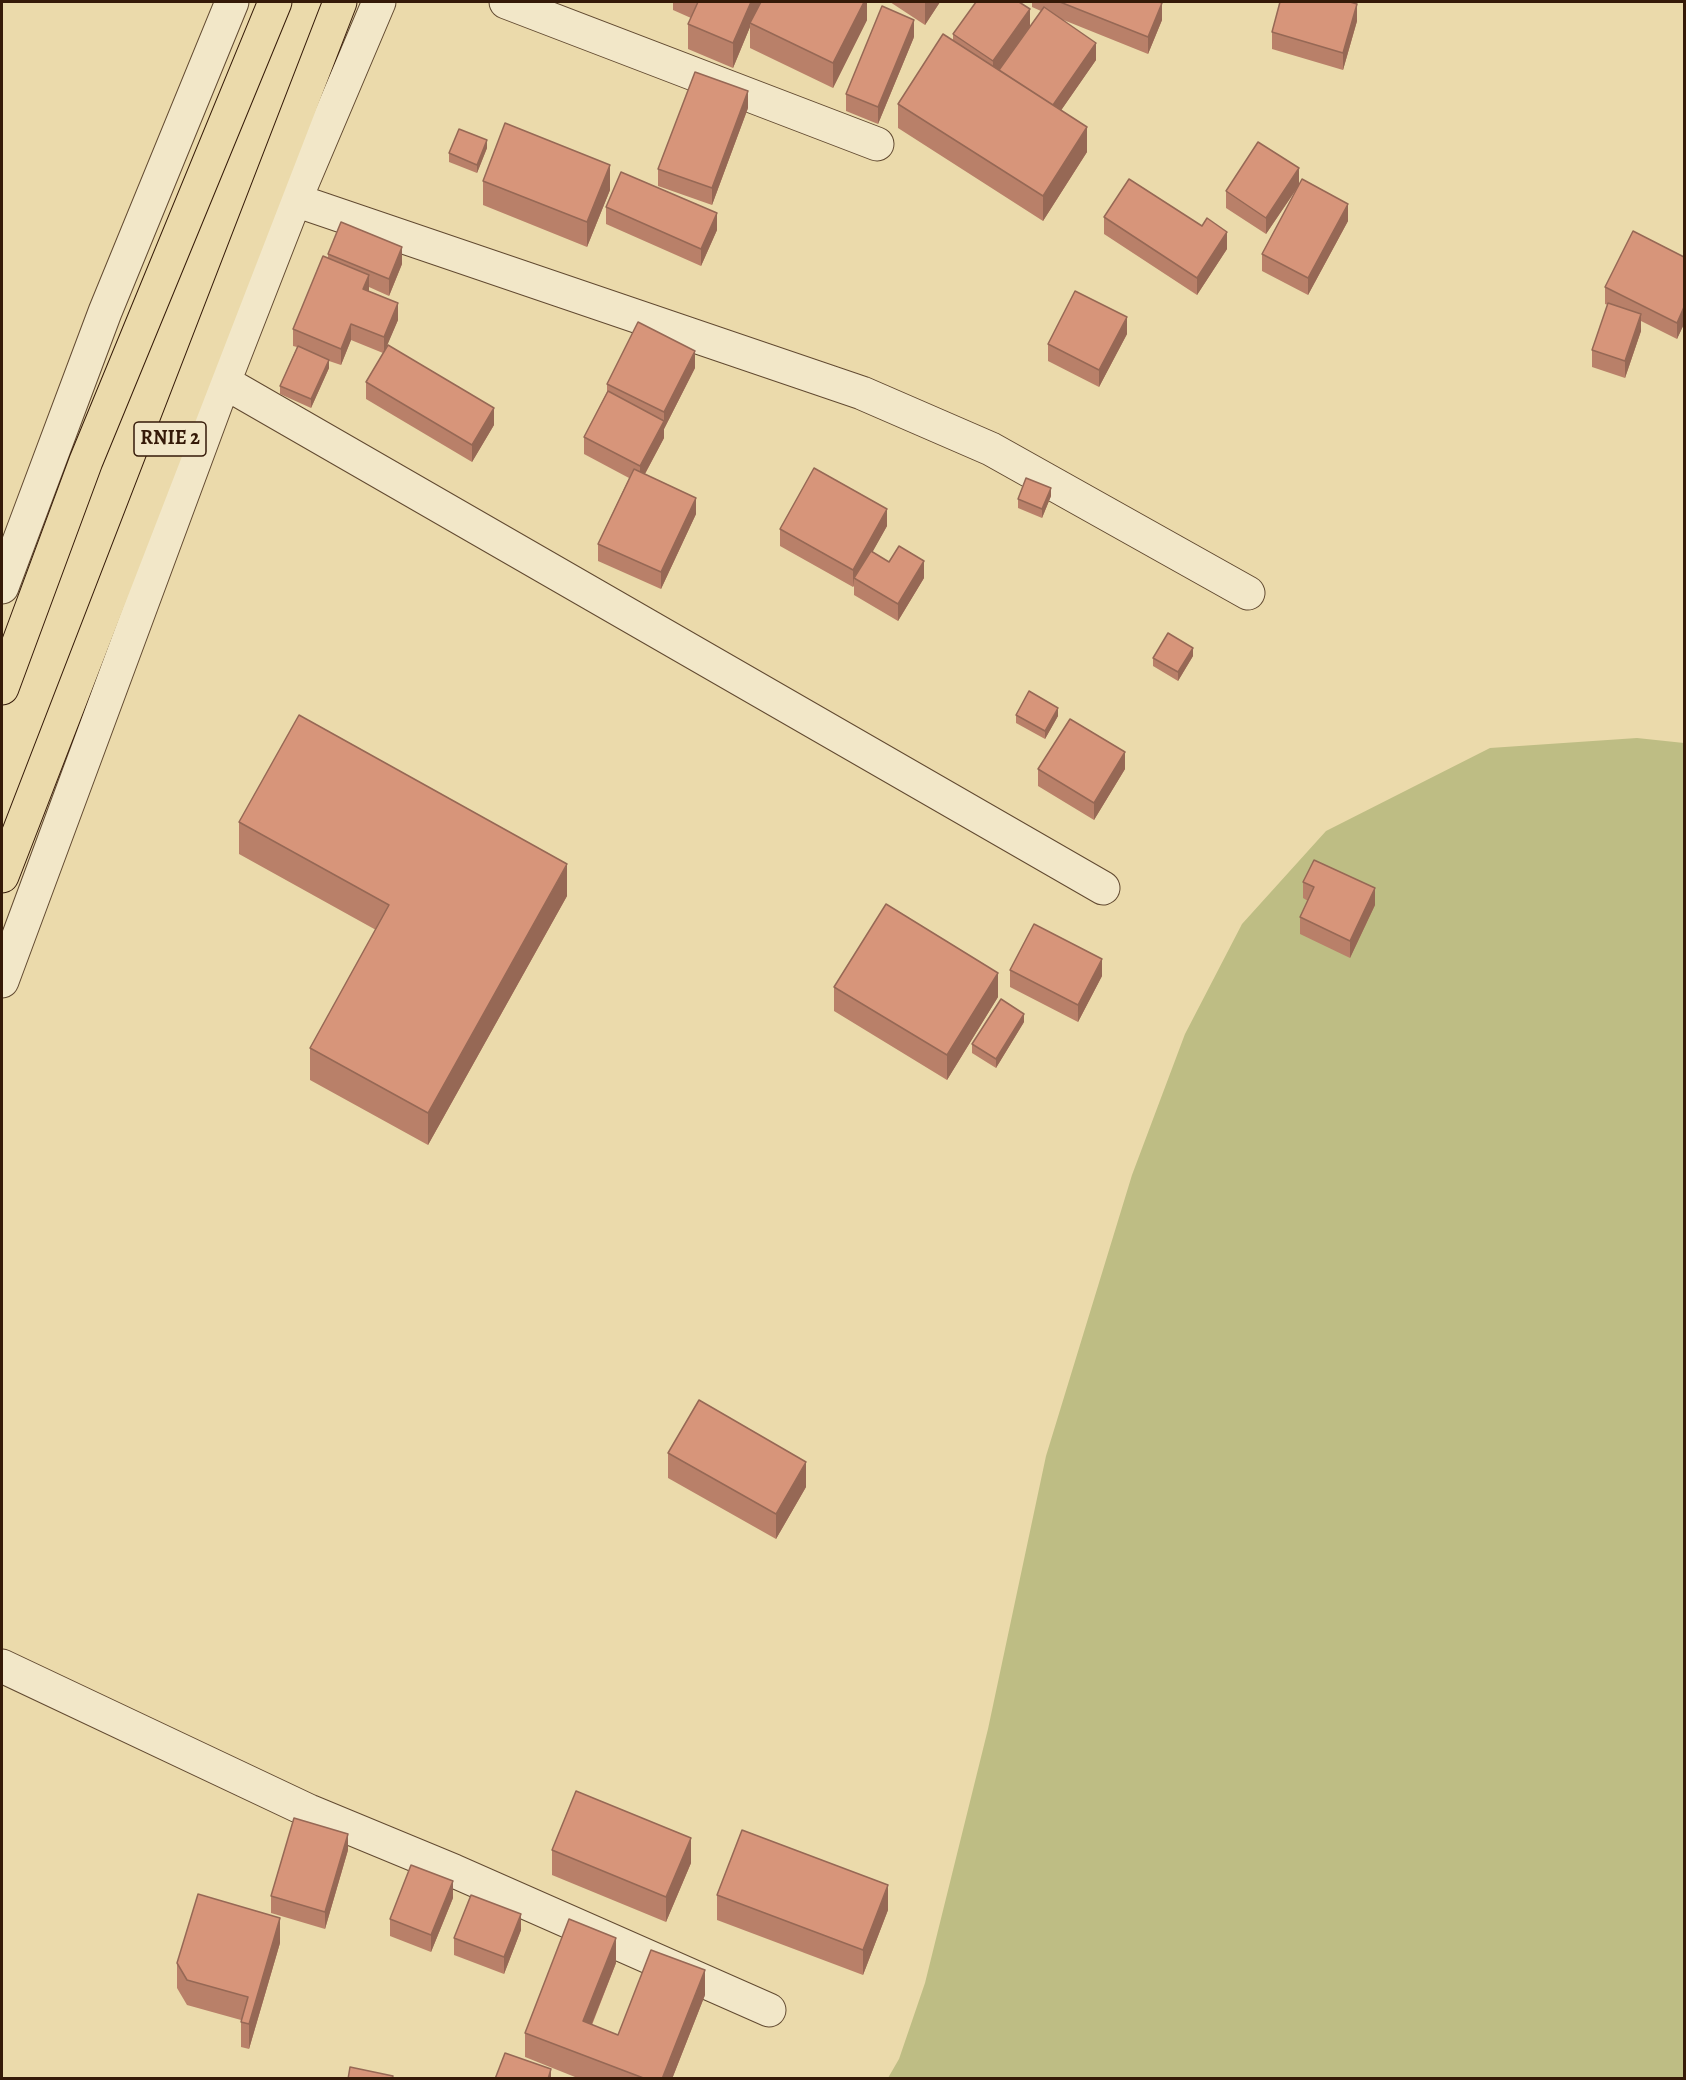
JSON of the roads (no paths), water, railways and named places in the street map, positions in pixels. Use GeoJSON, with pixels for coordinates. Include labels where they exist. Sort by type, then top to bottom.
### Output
{"type":"FeatureCollection","features":[{"type":"Feature","properties":{"kind":"highway","name":"RNIE 2"},"geometry":{"type":"LineString","coordinates":[[2,688],[86,460],[275,2]]}},
{"type":"Feature","properties":{"kind":"highway","name":"RNIE 2"},"geometry":{"type":"LineString","coordinates":[[2,876],[340,2]]}},
{"type":"Feature","properties":{"kind":"street"},"geometry":{"type":"LineString","coordinates":[[2,587],[105,312],[232,2]]}},
{"type":"Feature","properties":{"kind":"street"},"geometry":{"type":"LineString","coordinates":[[2,981],[224,381],[295,200],[379,2]]}},
{"type":"Feature","properties":{"kind":"street"},"geometry":{"type":"LineString","coordinates":[[506,2],[877,144]]}},
{"type":"Feature","properties":{"kind":"street"},"geometry":{"type":"LineString","coordinates":[[295,200],[862,393],[991,449],[1248,593]]}},
{"type":"Feature","properties":{"kind":"street"},"geometry":{"type":"LineString","coordinates":[[224,381],[1102,888]]}},
{"type":"Feature","properties":{"kind":"street"},"geometry":{"type":"LineString","coordinates":[[2,1665],[309,1811],[454,1870],[769,2010]]}}]}
